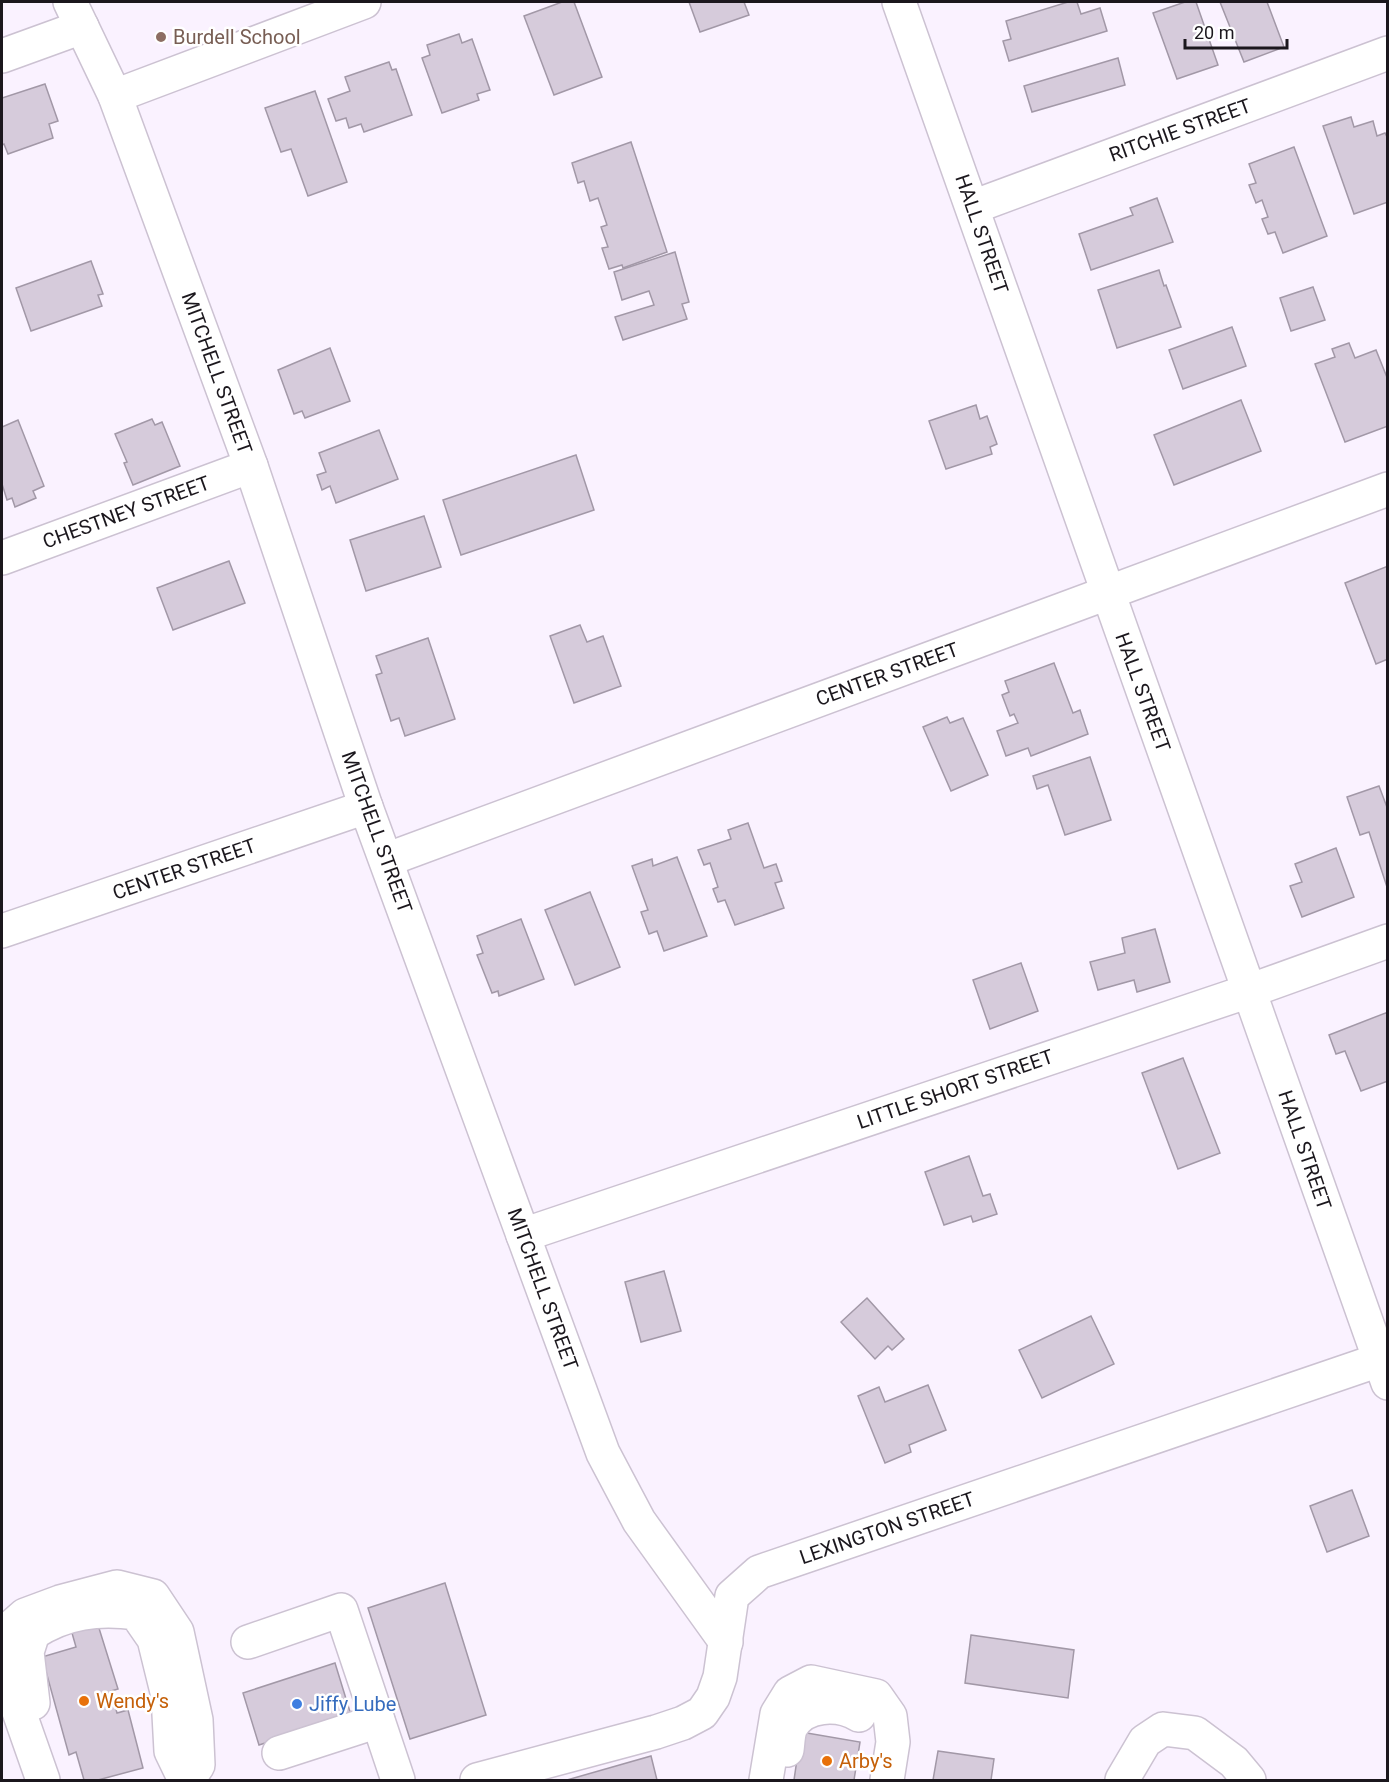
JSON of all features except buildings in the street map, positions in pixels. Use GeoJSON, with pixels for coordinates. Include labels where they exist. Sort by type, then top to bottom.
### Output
{"type":"FeatureCollection","features":[{"type":"Feature","properties":{"kind":"street"},"geometry":{"type":"LineString","coordinates":[[115,96],[364,2]]}},
{"type":"Feature","properties":{"kind":"street","name":"HALL STREET"},"geometry":{"type":"LineString","coordinates":[[899,2],[1385,1367]]}},
{"type":"Feature","properties":{"kind":"street"},"geometry":{"type":"LineString","coordinates":[[2,56],[76,14]]}},
{"type":"Feature","properties":{"kind":"street","name":"MITCHELL STREET"},"geometry":{"type":"LineString","coordinates":[[76,14],[115,96],[251,466],[366,807],[603,1453],[639,1521],[726,1642]]}},
{"type":"Feature","properties":{"kind":"street","name":"RITCHIE STREET"},"geometry":{"type":"LineString","coordinates":[[973,207],[1388,53]]}},
{"type":"Feature","properties":{"kind":"street","name":"CHESTNEY STREET"},"geometry":{"type":"LineString","coordinates":[[2,558],[251,466]]}},
{"type":"Feature","properties":{"kind":"street","name":"CENTER STREET"},"geometry":{"type":"LineString","coordinates":[[386,860],[1388,489]]}},
{"type":"Feature","properties":{"kind":"street","name":"CENTER STREET"},"geometry":{"type":"LineString","coordinates":[[2,931],[366,807]]}},
{"type":"Feature","properties":{"kind":"street","name":"LITTLE SHORT STREET"},"geometry":{"type":"LineString","coordinates":[[523,1235],[1388,941]]}},
{"type":"Feature","properties":{"kind":"street","name":"LEXINGTON STREET"},"geometry":{"type":"LineString","coordinates":[[477,1780],[656,1732],[683,1723],[702,1713],[713,1697],[720,1677],[732,1596],[759,1572],[1385,1367]]}},
{"type":"Feature","properties":{"kind":"street"},"geometry":{"type":"LineString","coordinates":[[41,1775],[11,1689],[3,1654],[9,1629],[25,1615],[60,1602],[117,1587],[153,1596],[177,1632],[196,1720],[198,1765],[187,1780]]}},
{"type":"Feature","properties":{"kind":"street"},"geometry":{"type":"LineString","coordinates":[[248,1642],[341,1610],[398,1780]]}},
{"type":"Feature","properties":{"kind":"street"},"geometry":{"type":"LineString","coordinates":[[766,1780],[777,1714],[790,1693],[811,1682],[876,1696],[890,1716],[892,1742],[887,1780]]}},
{"type":"Feature","properties":{"kind":"street"},"geometry":{"type":"LineString","coordinates":[[783,1780],[790,1728],[802,1714],[820,1706],[853,1711],[866,1719],[874,1741],[870,1780]]}},
{"type":"Feature","properties":{"kind":"street"},"geometry":{"type":"LineString","coordinates":[[279,1753],[378,1722]]}},
{"type":"Feature","properties":{"kind":"street"},"geometry":{"type":"LineString","coordinates":[[1122,1780],[1145,1741],[1163,1729],[1195,1733],[1234,1762],[1249,1780]]}},
{"type":"Feature","properties":{"kind":"place","name":"Burdell School"},"geometry":{"type":"Point","coordinates":[161,37]}},
{"type":"Feature","properties":{"kind":"place","name":"Wendy's"},"geometry":{"type":"Point","coordinates":[84,1701]}},
{"type":"Feature","properties":{"kind":"place","name":"Jiffy Lube"},"geometry":{"type":"Point","coordinates":[297,1704]}},
{"type":"Feature","properties":{"kind":"place","name":"Arby's"},"geometry":{"type":"Point","coordinates":[827,1761]}}]}
